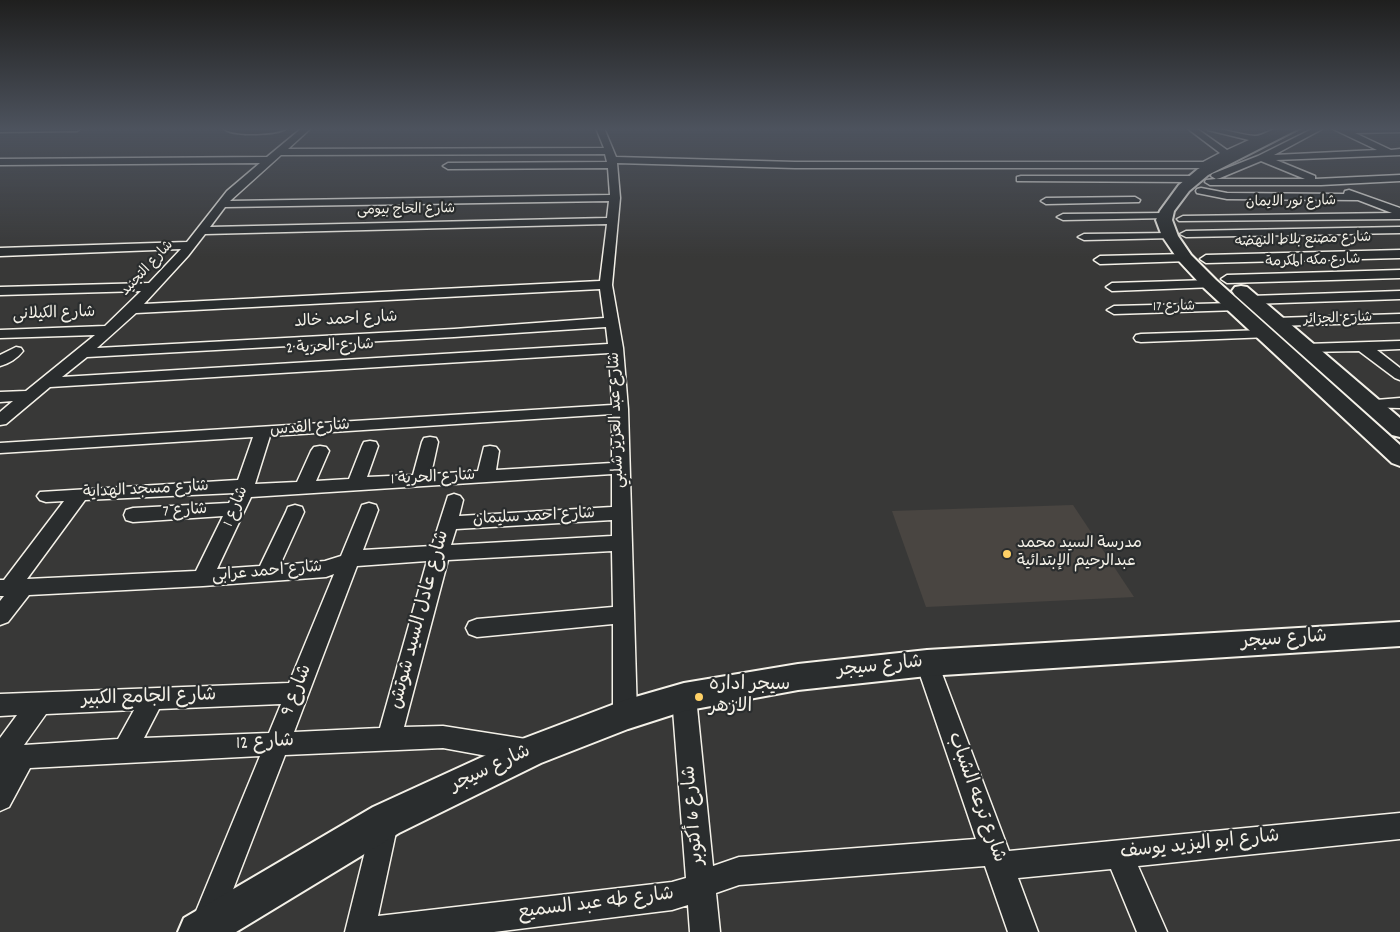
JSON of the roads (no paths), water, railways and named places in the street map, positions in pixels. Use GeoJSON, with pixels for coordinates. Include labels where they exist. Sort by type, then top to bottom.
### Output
{"type":"FeatureCollection","features":[{"type":"Feature","properties":{"kind":"main road"},"geometry":{"type":"LineString","coordinates":[[1217,171],[1205,177],[1167,211],[1176,226],[1206,259],[1218,282]]}},
{"type":"Feature","properties":{"kind":"main road"},"geometry":{"type":"LineString","coordinates":[[1176,226],[1185,258],[1218,282],[1270,328],[1303,369],[1400,458]]}},
{"type":"Feature","properties":{"kind":"main road"},"geometry":{"type":"LineString","coordinates":[[1270,328],[1306,348],[1400,430]]}},
{"type":"Feature","properties":{"kind":"main road"},"geometry":{"type":"LineString","coordinates":[[1303,369],[1330,369]]}},
{"type":"Feature","properties":{"kind":"main road","name":"شارع سيجر"},"geometry":{"type":"LineString","coordinates":[[201,930],[386,820],[529,752],[625,715],[684,697],[798,677],[927,663],[1400,634]]}},
{"type":"Feature","properties":{"kind":"street","name":"شارع التجنيد"},"geometry":{"type":"LineString","coordinates":[[0,420],[83,353],[132,309],[191,245],[221,204],[257,171]]}},
{"type":"Feature","properties":{"kind":"street","name":"شارع عبد العزيز شلبي"},"geometry":{"type":"LineString","coordinates":[[612,171],[615,198],[606,285],[616,348],[620,409],[625,715]]}},
{"type":"Feature","properties":{"kind":"street"},"geometry":{"type":"LineString","coordinates":[[1031,171],[1322,182],[1400,178]]}},
{"type":"Feature","properties":{"kind":"street"},"geometry":{"type":"LineString","coordinates":[[1021,179],[1205,177],[1216,171]]}},
{"type":"Feature","properties":{"kind":"street"},"geometry":{"type":"LineString","coordinates":[[1292,171],[1400,212]]}},
{"type":"Feature","properties":{"kind":"street"},"geometry":{"type":"LineString","coordinates":[[1205,177],[1227,196],[1360,197]]}},
{"type":"Feature","properties":{"kind":"street"},"geometry":{"type":"LineString","coordinates":[[1076,179],[1114,216]]}},
{"type":"Feature","properties":{"kind":"street"},"geometry":{"type":"LineString","coordinates":[[221,204],[615,198]]}},
{"type":"Feature","properties":{"kind":"street"},"geometry":{"type":"LineString","coordinates":[[1046,201],[1135,200]]}},
{"type":"Feature","properties":{"kind":"street"},"geometry":{"type":"LineString","coordinates":[[1388,208],[1400,207]]}},
{"type":"Feature","properties":{"kind":"street"},"geometry":{"type":"LineString","coordinates":[[1063,217],[1114,216],[1176,226]]}},
{"type":"Feature","properties":{"kind":"street","name":"شارع نور الايمان"},"geometry":{"type":"LineString","coordinates":[[1176,226],[1400,216]]}},
{"type":"Feature","properties":{"kind":"street","name":"شارع الحاج بيومى"},"geometry":{"type":"LineString","coordinates":[[201,231],[612,222]]}},
{"type":"Feature","properties":{"kind":"street"},"geometry":{"type":"LineString","coordinates":[[1084,237],[1176,226],[1400,230]]}},
{"type":"Feature","properties":{"kind":"street"},"geometry":{"type":"LineString","coordinates":[[0,252],[191,245]]}},
{"type":"Feature","properties":{"kind":"street","name":"شارع مصنع بلاط النهضه"},"geometry":{"type":"LineString","coordinates":[[1206,259],[1400,254]]}},
{"type":"Feature","properties":{"kind":"street"},"geometry":{"type":"LineString","coordinates":[[1100,260],[1185,258]]}},
{"type":"Feature","properties":{"kind":"street","name":"شارع مكه المكرمة"},"geometry":{"type":"LineString","coordinates":[[1112,287],[1400,274]]}},
{"type":"Feature","properties":{"kind":"street"},"geometry":{"type":"LineString","coordinates":[[1351,275],[1400,308]]}},
{"type":"Feature","properties":{"kind":"street"},"geometry":{"type":"LineString","coordinates":[[132,309],[606,285]]}},
{"type":"Feature","properties":{"kind":"street"},"geometry":{"type":"LineString","coordinates":[[0,291],[154,287]]}},
{"type":"Feature","properties":{"kind":"street","name":"شارع 17"},"geometry":{"type":"LineString","coordinates":[[1114,310],[1400,295]]}},
{"type":"Feature","properties":{"kind":"street","name":"شارع الجزائر"},"geometry":{"type":"LineString","coordinates":[[1141,338],[1400,318]]}},
{"type":"Feature","properties":{"kind":"street","name":"شارع احمد خالد"},"geometry":{"type":"LineString","coordinates":[[83,353],[454,333],[612,322]]}},
{"type":"Feature","properties":{"kind":"street","name":"شارع الكيلانى"},"geometry":{"type":"LineString","coordinates":[[0,334],[109,330]]}},
{"type":"Feature","properties":{"kind":"street"},"geometry":{"type":"LineString","coordinates":[[1306,348],[1400,345]]}},
{"type":"Feature","properties":{"kind":"street"},"geometry":{"type":"LineString","coordinates":[[1362,346],[1399,373]]}},
{"type":"Feature","properties":{"kind":"street","name":"شارع الحرية 2"},"geometry":{"type":"LineString","coordinates":[[45,383],[616,348]]}},
{"type":"Feature","properties":{"kind":"street"},"geometry":{"type":"LineString","coordinates":[[0,362],[16,351]]}},
{"type":"Feature","properties":{"kind":"street"},"geometry":{"type":"LineString","coordinates":[[0,397],[28,396]]}},
{"type":"Feature","properties":{"kind":"street"},"geometry":{"type":"LineString","coordinates":[[1370,404],[1400,403]]}},
{"type":"Feature","properties":{"kind":"street","name":"شارع القدس"},"geometry":{"type":"LineString","coordinates":[[0,448],[620,409]]}},
{"type":"Feature","properties":{"kind":"street","name":"شارع 1"},"geometry":{"type":"LineString","coordinates":[[203,578],[237,509],[263,432]]}},
{"type":"Feature","properties":{"kind":"street"},"geometry":{"type":"LineString","coordinates":[[420,480],[430,442]]}},
{"type":"Feature","properties":{"kind":"street"},"geometry":{"type":"LineString","coordinates":[[356,484],[370,446]]}},
{"type":"Feature","properties":{"kind":"street"},"geometry":{"type":"LineString","coordinates":[[304,487],[320,451]]}},
{"type":"Feature","properties":{"kind":"street"},"geometry":{"type":"LineString","coordinates":[[486,476],[490,451]]}},
{"type":"Feature","properties":{"kind":"street","name":"شارع الحرية 1"},"geometry":{"type":"LineString","coordinates":[[245,488],[304,487],[621,468]]}},
{"type":"Feature","properties":{"kind":"street","name":"شارع مسجد الهداية"},"geometry":{"type":"LineString","coordinates":[[46,496],[245,488]]}},
{"type":"Feature","properties":{"kind":"street"},"geometry":{"type":"LineString","coordinates":[[0,616],[10,588],[79,494]]}},
{"type":"Feature","properties":{"kind":"street","name":"شارع عادل السيد شوتش"},"geometry":{"type":"LineString","coordinates":[[389,739],[454,500]]}},
{"type":"Feature","properties":{"kind":"street","name":"شارع 7"},"geometry":{"type":"LineString","coordinates":[[133,516],[237,509]]}},
{"type":"Feature","properties":{"kind":"street","name":"شارع 9"},"geometry":{"type":"LineString","coordinates":[[201,930],[369,510]]}},
{"type":"Feature","properties":{"kind":"street"},"geometry":{"type":"LineString","coordinates":[[266,574],[295,512]]}},
{"type":"Feature","properties":{"kind":"street","name":"شارع احمد سليمان"},"geometry":{"type":"LineString","coordinates":[[447,523],[621,513]]}},
{"type":"Feature","properties":{"kind":"street","name":"شارع احمد عرابى"},"geometry":{"type":"LineString","coordinates":[[10,588],[266,574],[326,569],[358,558],[622,543]]}},
{"type":"Feature","properties":{"kind":"street"},"geometry":{"type":"LineString","coordinates":[[477,628],[623,615]]}},
{"type":"Feature","properties":{"kind":"street","name":"شارع ترعه الشباب"},"geometry":{"type":"LineString","coordinates":[[927,663],[1023,932]]}},
{"type":"Feature","properties":{"kind":"street","name":"شارع الجامع الكبير"},"geometry":{"type":"LineString","coordinates":[[0,704],[297,693]]}},
{"type":"Feature","properties":{"kind":"street","name":"شارع 6 أكتوبر"},"geometry":{"type":"LineString","coordinates":[[684,697],[705,932]]}},
{"type":"Feature","properties":{"kind":"street"},"geometry":{"type":"LineString","coordinates":[[124,750],[153,698]]}},
{"type":"Feature","properties":{"kind":"street"},"geometry":{"type":"LineString","coordinates":[[0,798],[7,758],[40,703]]}},
{"type":"Feature","properties":{"kind":"street","name":"شارع 12"},"geometry":{"type":"LineString","coordinates":[[7,758],[124,750],[443,737],[529,752]]}},
{"type":"Feature","properties":{"kind":"street"},"geometry":{"type":"LineString","coordinates":[[360,932],[386,820]]}},
{"type":"Feature","properties":{"kind":"street","name":"شارع ابو اليزيد يوسف"},"geometry":{"type":"LineString","coordinates":[[997,858],[1119,854],[1400,826]]}},
{"type":"Feature","properties":{"kind":"street"},"geometry":{"type":"LineString","coordinates":[[1119,854],[1152,932]]}},
{"type":"Feature","properties":{"kind":"street","name":"شارع طه عبد السميع"},"geometry":{"type":"LineString","coordinates":[[372,932],[658,898],[686,893],[725,874],[739,871],[997,858]]}},
{"type":"Feature","properties":{"kind":"place","name":"مدرسة السيد محمد عبدالرحيم الإبتدائية"},"geometry":{"type":"Point","coordinates":[1007,554]}},
{"type":"Feature","properties":{"kind":"place","name":"سيجر اداره الازهر"},"geometry":{"type":"Point","coordinates":[699,697]}}]}
